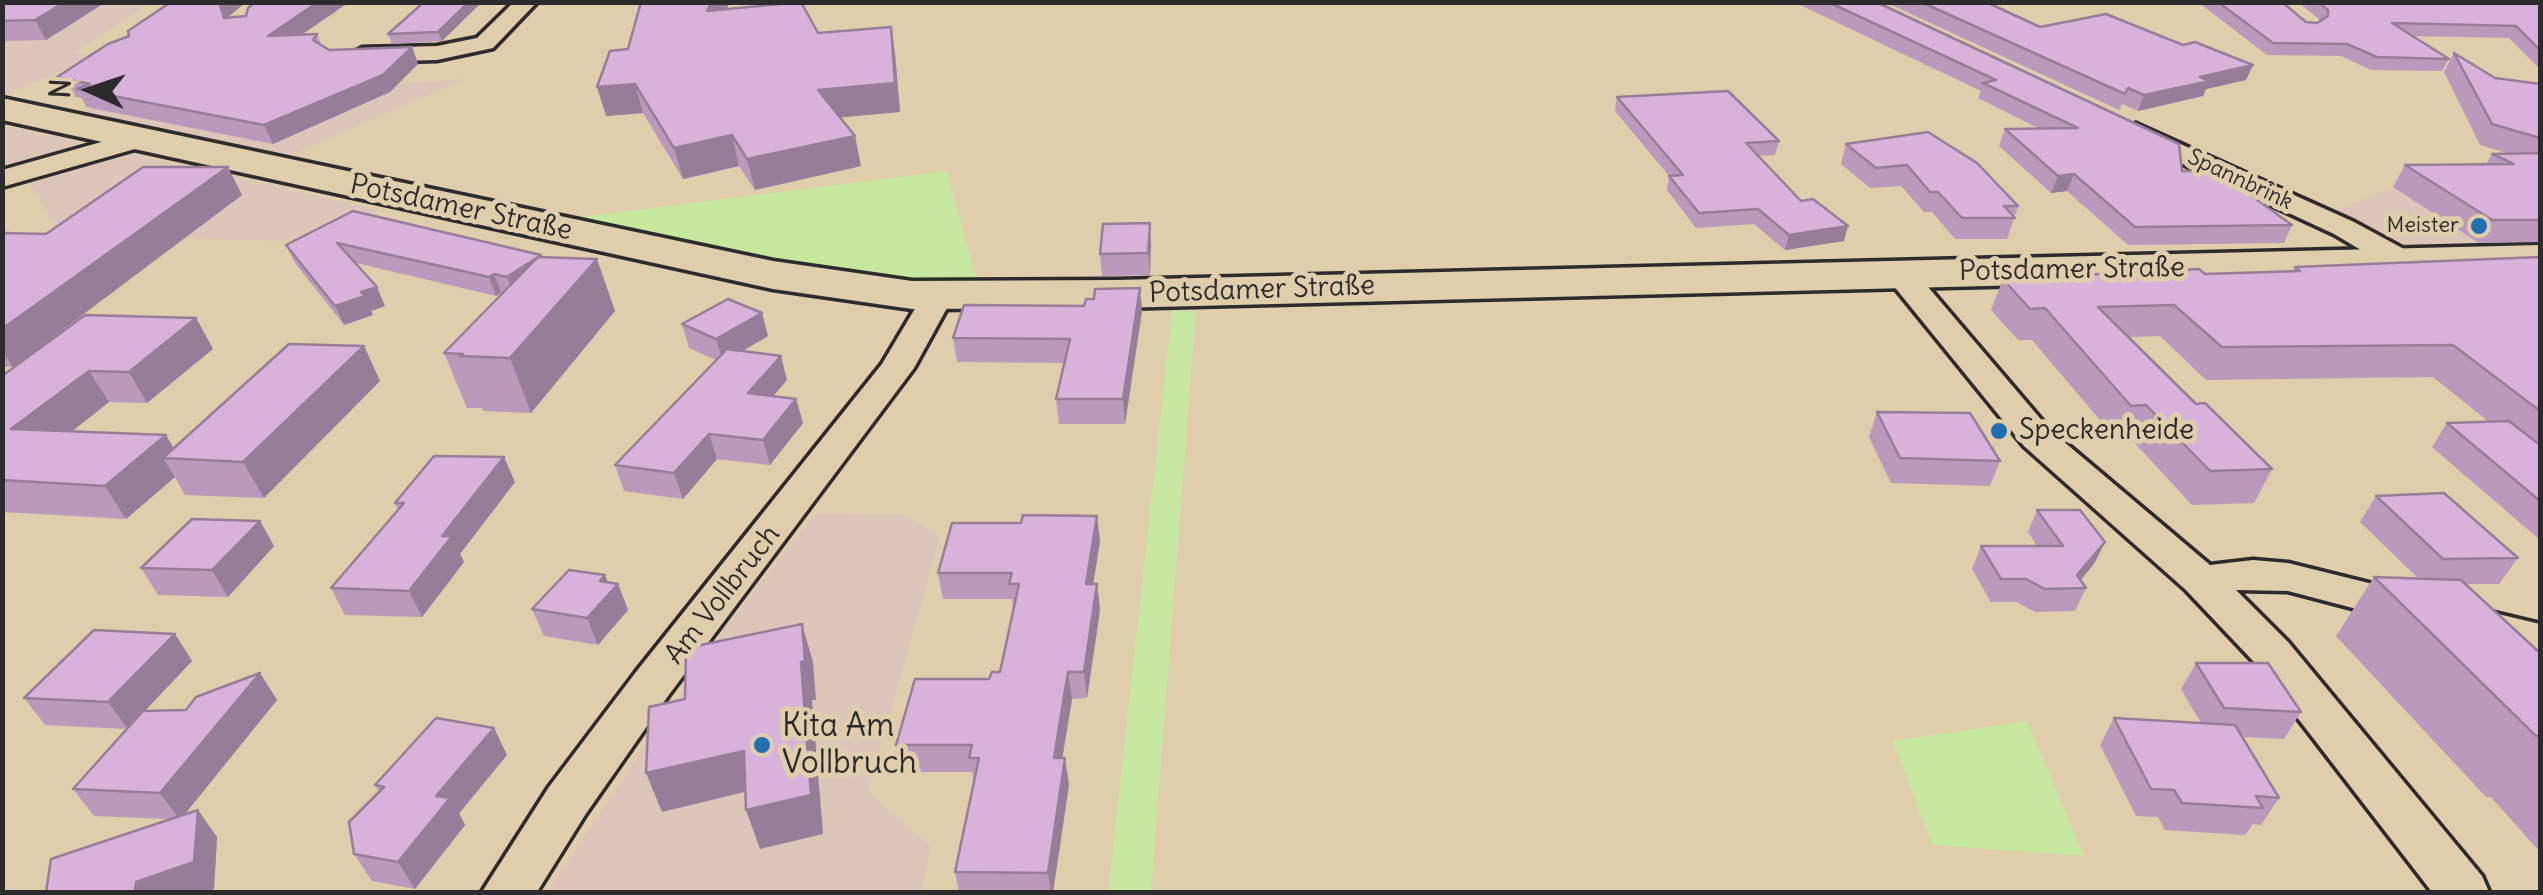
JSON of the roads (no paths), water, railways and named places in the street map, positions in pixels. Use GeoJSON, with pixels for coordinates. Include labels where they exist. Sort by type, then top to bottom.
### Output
{"type":"FeatureCollection","features":[{"type":"Feature","properties":{"kind":"street"},"geometry":{"type":"LineString","coordinates":[[336,56],[438,53],[486,43],[527,2]]}},
{"type":"Feature","properties":{"kind":"street","name":"Potsdamer Straße"},"geometry":{"type":"LineString","coordinates":[[2,109],[773,276],[872,292],[937,296],[2540,258]]}},
{"type":"Feature","properties":{"kind":"street","name":"Spannbrink"},"geometry":{"type":"LineString","coordinates":[[2104,116],[2344,228],[2404,262]]}},
{"type":"Feature","properties":{"kind":"street"},"geometry":{"type":"LineString","coordinates":[[2,179],[140,139]]}},
{"type":"Feature","properties":{"kind":"street"},"geometry":{"type":"LineString","coordinates":[[1900,274],[2046,448],[2201,580],[2272,653],[2464,892]]}},
{"type":"Feature","properties":{"kind":"street","name":"Am Vollbruch"},"geometry":{"type":"LineString","coordinates":[[508,892],[566,801],[652,684],[897,368],[937,296]]}},
{"type":"Feature","properties":{"kind":"street"},"geometry":{"type":"LineString","coordinates":[[2201,580],[2253,574],[2288,577],[2540,640]]}},
{"type":"Feature","properties":{"kind":"place","name":"Meister"},"geometry":{"type":"Point","coordinates":[2479,226]}},
{"type":"Feature","properties":{"kind":"place","name":"Speckenheide"},"geometry":{"type":"Point","coordinates":[1999,431]}},
{"type":"Feature","properties":{"kind":"place","name":"Kita Am Vollbruch"},"geometry":{"type":"Point","coordinates":[762,745]}}]}
